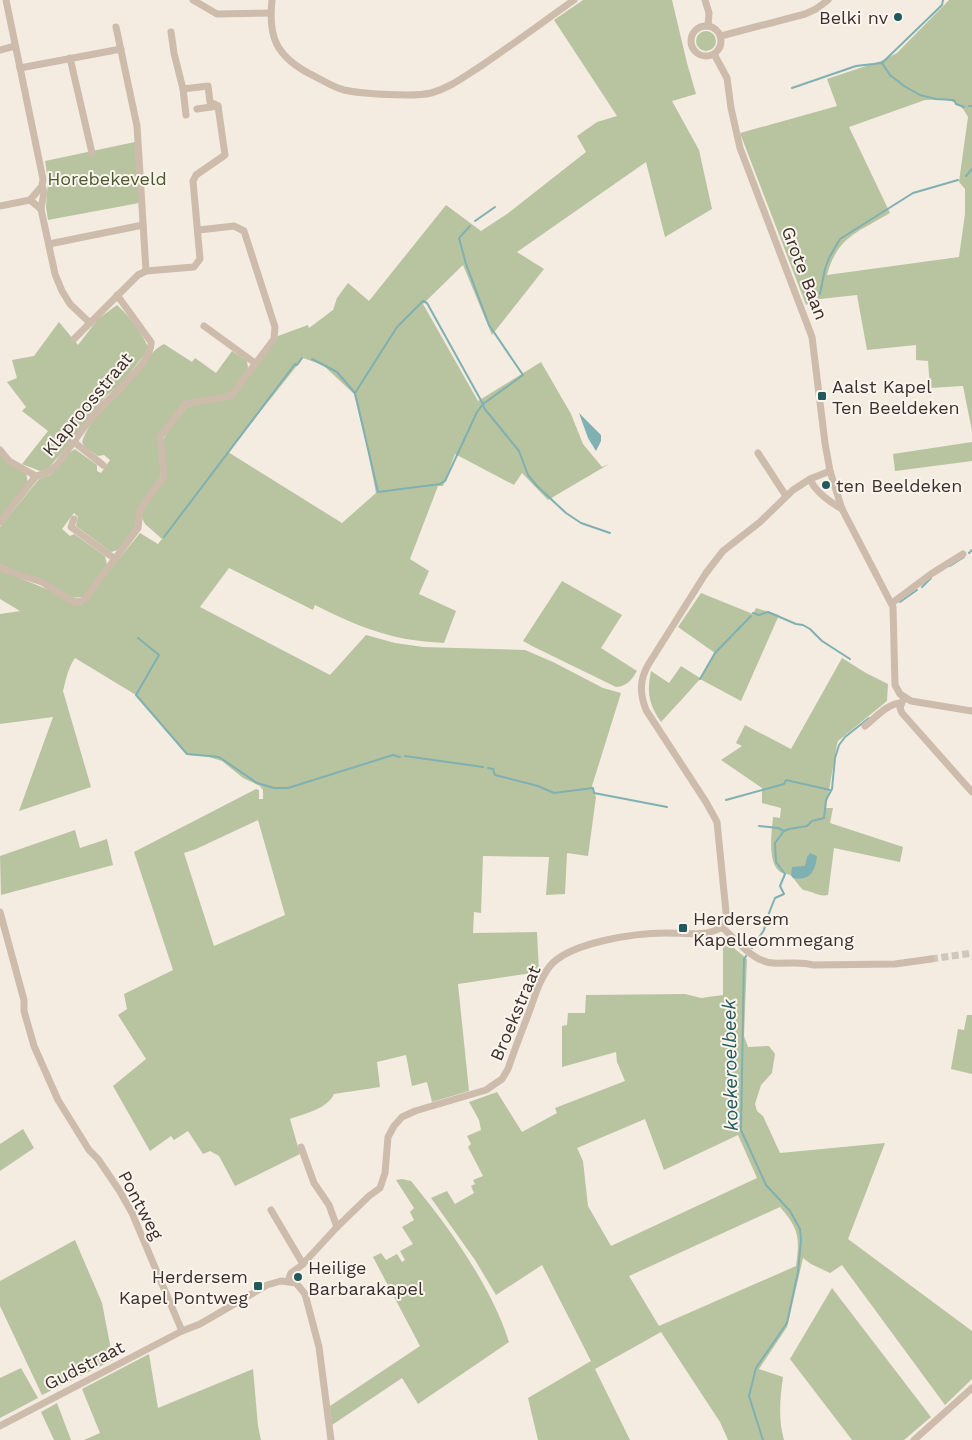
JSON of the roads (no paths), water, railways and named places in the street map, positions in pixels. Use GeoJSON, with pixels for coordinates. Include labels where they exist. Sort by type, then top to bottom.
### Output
{"type":"FeatureCollection","features":[{"type":"Feature","properties":{"kind":"street"},"geometry":{"type":"LineString","coordinates":[[0,206],[30,200],[42,186],[44,179],[6,0]]}},
{"type":"Feature","properties":{"kind":"street"},"geometry":{"type":"LineString","coordinates":[[193,0],[210,12],[217,14],[270,13]]}},
{"type":"Feature","properties":{"kind":"street"},"geometry":{"type":"LineString","coordinates":[[272,0],[270,13],[271,30],[275,44],[286,57],[304,71],[344,90],[391,94],[430,93],[452,85],[498,55],[574,0]]}},
{"type":"Feature","properties":{"kind":"street"},"geometry":{"type":"LineString","coordinates":[[705,0],[709,13],[708,26]]}},
{"type":"Feature","properties":{"kind":"street"},"geometry":{"type":"LineString","coordinates":[[721,36],[804,14],[816,9],[828,0]]}},
{"type":"Feature","properties":{"kind":"street"},"geometry":{"type":"LineString","coordinates":[[708,26],[714,28],[721,36],[721,45],[714,54],[701,55],[693,49],[691,44],[692,34],[700,27],[708,26]]}},
{"type":"Feature","properties":{"kind":"street"},"geometry":{"type":"LineString","coordinates":[[116,27],[137,126],[146,271]]}},
{"type":"Feature","properties":{"kind":"street"},"geometry":{"type":"LineString","coordinates":[[171,32],[175,60],[183,89],[186,115]]}},
{"type":"Feature","properties":{"kind":"street"},"geometry":{"type":"LineString","coordinates":[[0,50],[15,46]]}},
{"type":"Feature","properties":{"kind":"street"},"geometry":{"type":"LineString","coordinates":[[20,68],[121,49]]}},
{"type":"Feature","properties":{"kind":"street","name":"Grote Baan"},"geometry":{"type":"LineString","coordinates":[[714,54],[727,78],[731,108],[740,148],[810,330],[815,354],[830,471],[842,509],[892,603],[894,613],[894,679],[902,700],[902,713],[972,792]]}},
{"type":"Feature","properties":{"kind":"street"},"geometry":{"type":"LineString","coordinates":[[70,58],[92,154]]}},
{"type":"Feature","properties":{"kind":"street"},"geometry":{"type":"LineString","coordinates":[[183,89],[208,86],[210,102],[218,106]]}},
{"type":"Feature","properties":{"kind":"street"},"geometry":{"type":"LineString","coordinates":[[197,109],[218,106]]}},
{"type":"Feature","properties":{"kind":"street"},"geometry":{"type":"LineString","coordinates":[[74,339],[138,274],[146,271],[194,267],[200,259],[194,180],[196,175],[225,155],[218,106]]}},
{"type":"Feature","properties":{"kind":"street"},"geometry":{"type":"LineString","coordinates":[[42,186],[44,192],[41,209],[55,274],[70,304],[90,323]]}},
{"type":"Feature","properties":{"kind":"street"},"geometry":{"type":"LineString","coordinates":[[30,200],[41,209]]}},
{"type":"Feature","properties":{"kind":"street"},"geometry":{"type":"LineString","coordinates":[[49,244],[143,225]]}},
{"type":"Feature","properties":{"kind":"street"},"geometry":{"type":"LineString","coordinates":[[0,567],[42,582],[72,601],[84,600],[138,528],[140,510],[164,476],[160,437],[185,404],[231,396],[274,339],[275,327],[244,231],[234,226],[199,230]]}},
{"type":"Feature","properties":{"kind":"street","name":"Klaproosstraat"},"geometry":{"type":"LineString","coordinates":[[0,522],[36,476],[44,475],[51,471],[105,401],[125,385],[150,352],[151,342],[117,295]]}},
{"type":"Feature","properties":{"kind":"street"},"geometry":{"type":"LineString","coordinates":[[204,326],[255,363]]}},
{"type":"Feature","properties":{"kind":"street"},"geometry":{"type":"LineString","coordinates":[[74,442],[103,465]]}},
{"type":"Feature","properties":{"kind":"street"},"geometry":{"type":"LineString","coordinates":[[0,450],[9,461],[36,476]]}},
{"type":"Feature","properties":{"kind":"street"},"geometry":{"type":"LineString","coordinates":[[758,453],[786,496]]}},
{"type":"Feature","properties":{"kind":"street"},"geometry":{"type":"LineString","coordinates":[[830,471],[810,479],[786,496],[760,522],[717,557],[648,665],[642,679],[641,694],[646,710],[717,822],[726,912],[726,921],[722,927],[757,958],[771,963],[806,963],[813,965],[895,964],[931,959]]}},
{"type":"Feature","properties":{"kind":"street","name":"Grote Baan"},"geometry":{"type":"LineString","coordinates":[[810,479],[812,486],[842,509]]}},
{"type":"Feature","properties":{"kind":"street"},"geometry":{"type":"LineString","coordinates":[[74,519],[71,527],[114,559]]}},
{"type":"Feature","properties":{"kind":"street"},"geometry":{"type":"LineString","coordinates":[[892,603],[931,574],[963,554]]}},
{"type":"Feature","properties":{"kind":"street"},"geometry":{"type":"LineString","coordinates":[[865,726],[902,700],[972,711]]}},
{"type":"Feature","properties":{"kind":"street","name":"Pontweg"},"geometry":{"type":"LineString","coordinates":[[0,912],[24,1000],[34,1046],[45,1074],[58,1100],[89,1150],[98,1159],[132,1213],[182,1331]]}},
{"type":"Feature","properties":{"kind":"street","name":"Broekstraat"},"geometry":{"type":"LineString","coordinates":[[288,1281],[291,1273],[303,1264],[337,1227],[380,1188],[385,1173],[388,1137],[394,1126],[402,1118],[415,1111],[486,1090],[502,1079],[508,1069],[541,982],[551,966],[560,957],[571,951],[626,937],[656,933],[710,932],[722,927]]}},
{"type":"Feature","properties":{"kind":"street"},"geometry":{"type":"LineString","coordinates":[[301,1146],[314,1183],[329,1205],[337,1227]]}},
{"type":"Feature","properties":{"kind":"street"},"geometry":{"type":"LineString","coordinates":[[271,1210],[303,1264]]}},
{"type":"Feature","properties":{"kind":"street"},"geometry":{"type":"LineString","coordinates":[[182,1331],[200,1324],[267,1285],[281,1281],[296,1283],[305,1294],[319,1347],[331,1440]]}},
{"type":"Feature","properties":{"kind":"street","name":"Gudstraat"},"geometry":{"type":"LineString","coordinates":[[0,1426],[182,1331]]}},
{"type":"Feature","properties":{"kind":"street"},"geometry":{"type":"LineString","coordinates":[[914,1440],[972,1388]]}},
{"type":"Feature","properties":{"kind":"water"},"geometry":{"type":"Polygon","coordinates":[[[579,413],[601,435],[601,441],[596,451],[588,438],[579,413]]]}},
{"type":"Feature","properties":{"kind":"water"},"geometry":{"type":"Polygon","coordinates":[[[810,853],[817,856],[815,867],[811,874],[804,878],[793,878],[791,875],[792,867],[805,866],[810,853]]]}},
{"type":"Feature","properties":{"kind":"waterway"},"geometry":{"type":"LineString","coordinates":[[792,88],[856,66],[882,63],[942,5],[943,0]]}},
{"type":"Feature","properties":{"kind":"waterway"},"geometry":{"type":"LineString","coordinates":[[882,63],[890,75],[920,95],[936,99],[954,100],[956,104],[964,107]]}},
{"type":"Feature","properties":{"kind":"waterway"},"geometry":{"type":"LineString","coordinates":[[966,176],[972,169]]}},
{"type":"Feature","properties":{"kind":"waterway"},"geometry":{"type":"LineString","coordinates":[[820,294],[825,269],[840,239],[913,193],[958,180]]}},
{"type":"Feature","properties":{"kind":"waterway"},"geometry":{"type":"LineString","coordinates":[[475,221],[495,207]]}},
{"type":"Feature","properties":{"kind":"waterway"},"geometry":{"type":"LineString","coordinates":[[355,393],[378,492],[440,484],[445,481],[477,412],[483,404],[523,375],[489,325],[466,264],[459,238],[470,226]]}},
{"type":"Feature","properties":{"kind":"waterway"},"geometry":{"type":"LineString","coordinates":[[312,359],[337,372],[355,393],[397,327],[423,301],[427,303],[484,408],[519,451],[528,475],[566,513],[581,523],[610,533]]}},
{"type":"Feature","properties":{"kind":"waterway"},"geometry":{"type":"LineString","coordinates":[[164,537],[295,364],[297,365],[302,358]]}},
{"type":"Feature","properties":{"kind":"waterway"},"geometry":{"type":"LineString","coordinates":[[969,553],[972,550]]}},
{"type":"Feature","properties":{"kind":"waterway"},"geometry":{"type":"LineString","coordinates":[[950,566],[964,557]]}},
{"type":"Feature","properties":{"kind":"waterway"},"geometry":{"type":"LineString","coordinates":[[922,587],[931,578]]}},
{"type":"Feature","properties":{"kind":"waterway"},"geometry":{"type":"LineString","coordinates":[[900,602],[917,590]]}},
{"type":"Feature","properties":{"kind":"waterway"},"geometry":{"type":"LineString","coordinates":[[753,613],[759,615],[768,612],[803,625],[822,641],[850,659]]}},
{"type":"Feature","properties":{"kind":"waterway"},"geometry":{"type":"LineString","coordinates":[[700,679],[715,653],[751,616]]}},
{"type":"Feature","properties":{"kind":"waterway"},"geometry":{"type":"LineString","coordinates":[[138,638],[159,655],[136,695],[187,754],[219,757],[257,783],[274,788],[288,788],[393,755],[400,757]]}},
{"type":"Feature","properties":{"kind":"waterway","name":"koekeroelbeek"},"geometry":{"type":"LineString","coordinates":[[752,948],[764,930],[775,898],[784,894],[780,886],[785,874],[776,862],[775,843],[784,831],[807,826],[812,821],[824,818],[826,800],[832,789],[835,758],[839,745],[845,737],[869,718]]}},
{"type":"Feature","properties":{"kind":"waterway"},"geometry":{"type":"LineString","coordinates":[[405,756],[483,767]]}},
{"type":"Feature","properties":{"kind":"waterway"},"geometry":{"type":"LineString","coordinates":[[488,768],[493,769],[495,775],[538,786],[554,793],[593,788],[594,793],[667,807]]}},
{"type":"Feature","properties":{"kind":"waterway"},"geometry":{"type":"LineString","coordinates":[[726,800],[784,784],[786,780],[830,790]]}},
{"type":"Feature","properties":{"kind":"waterway"},"geometry":{"type":"LineString","coordinates":[[759,826],[778,828],[784,831]]}},
{"type":"Feature","properties":{"kind":"waterway","name":"koekeroelbeek"},"geometry":{"type":"LineString","coordinates":[[746,956],[744,959],[741,1130],[766,1185],[790,1211],[800,1229],[801,1240],[798,1272],[787,1323],[756,1368],[749,1396],[763,1440]]}},
{"type":"Feature","properties":{"kind":"tunnel"},"geometry":{"type":"LineString","coordinates":[[931,959],[972,953]]}},
{"type":"Feature","properties":{"kind":"place","name":"Belki nv"},"geometry":{"type":"Point","coordinates":[898,17]}},
{"type":"Feature","properties":{"kind":"place","name":"Aalst Kapel Ten Beeldeken"},"geometry":{"type":"Point","coordinates":[822,396]}},
{"type":"Feature","properties":{"kind":"place","name":"ten Beeldeken"},"geometry":{"type":"Point","coordinates":[826,485]}},
{"type":"Feature","properties":{"kind":"place","name":"Herdersem Kapelleommegang"},"geometry":{"type":"Point","coordinates":[683,928]}},
{"type":"Feature","properties":{"kind":"place","name":"Heilige Barbarakapel"},"geometry":{"type":"Point","coordinates":[298,1277]}},
{"type":"Feature","properties":{"kind":"place","name":"Herdersem Kapel Pontweg"},"geometry":{"type":"Point","coordinates":[258,1286]}},
{"type":"Feature","properties":{"kind":"park label","name":"Horebekeveld"},"geometry":{"type":"Point","coordinates":[107,178]}}]}
